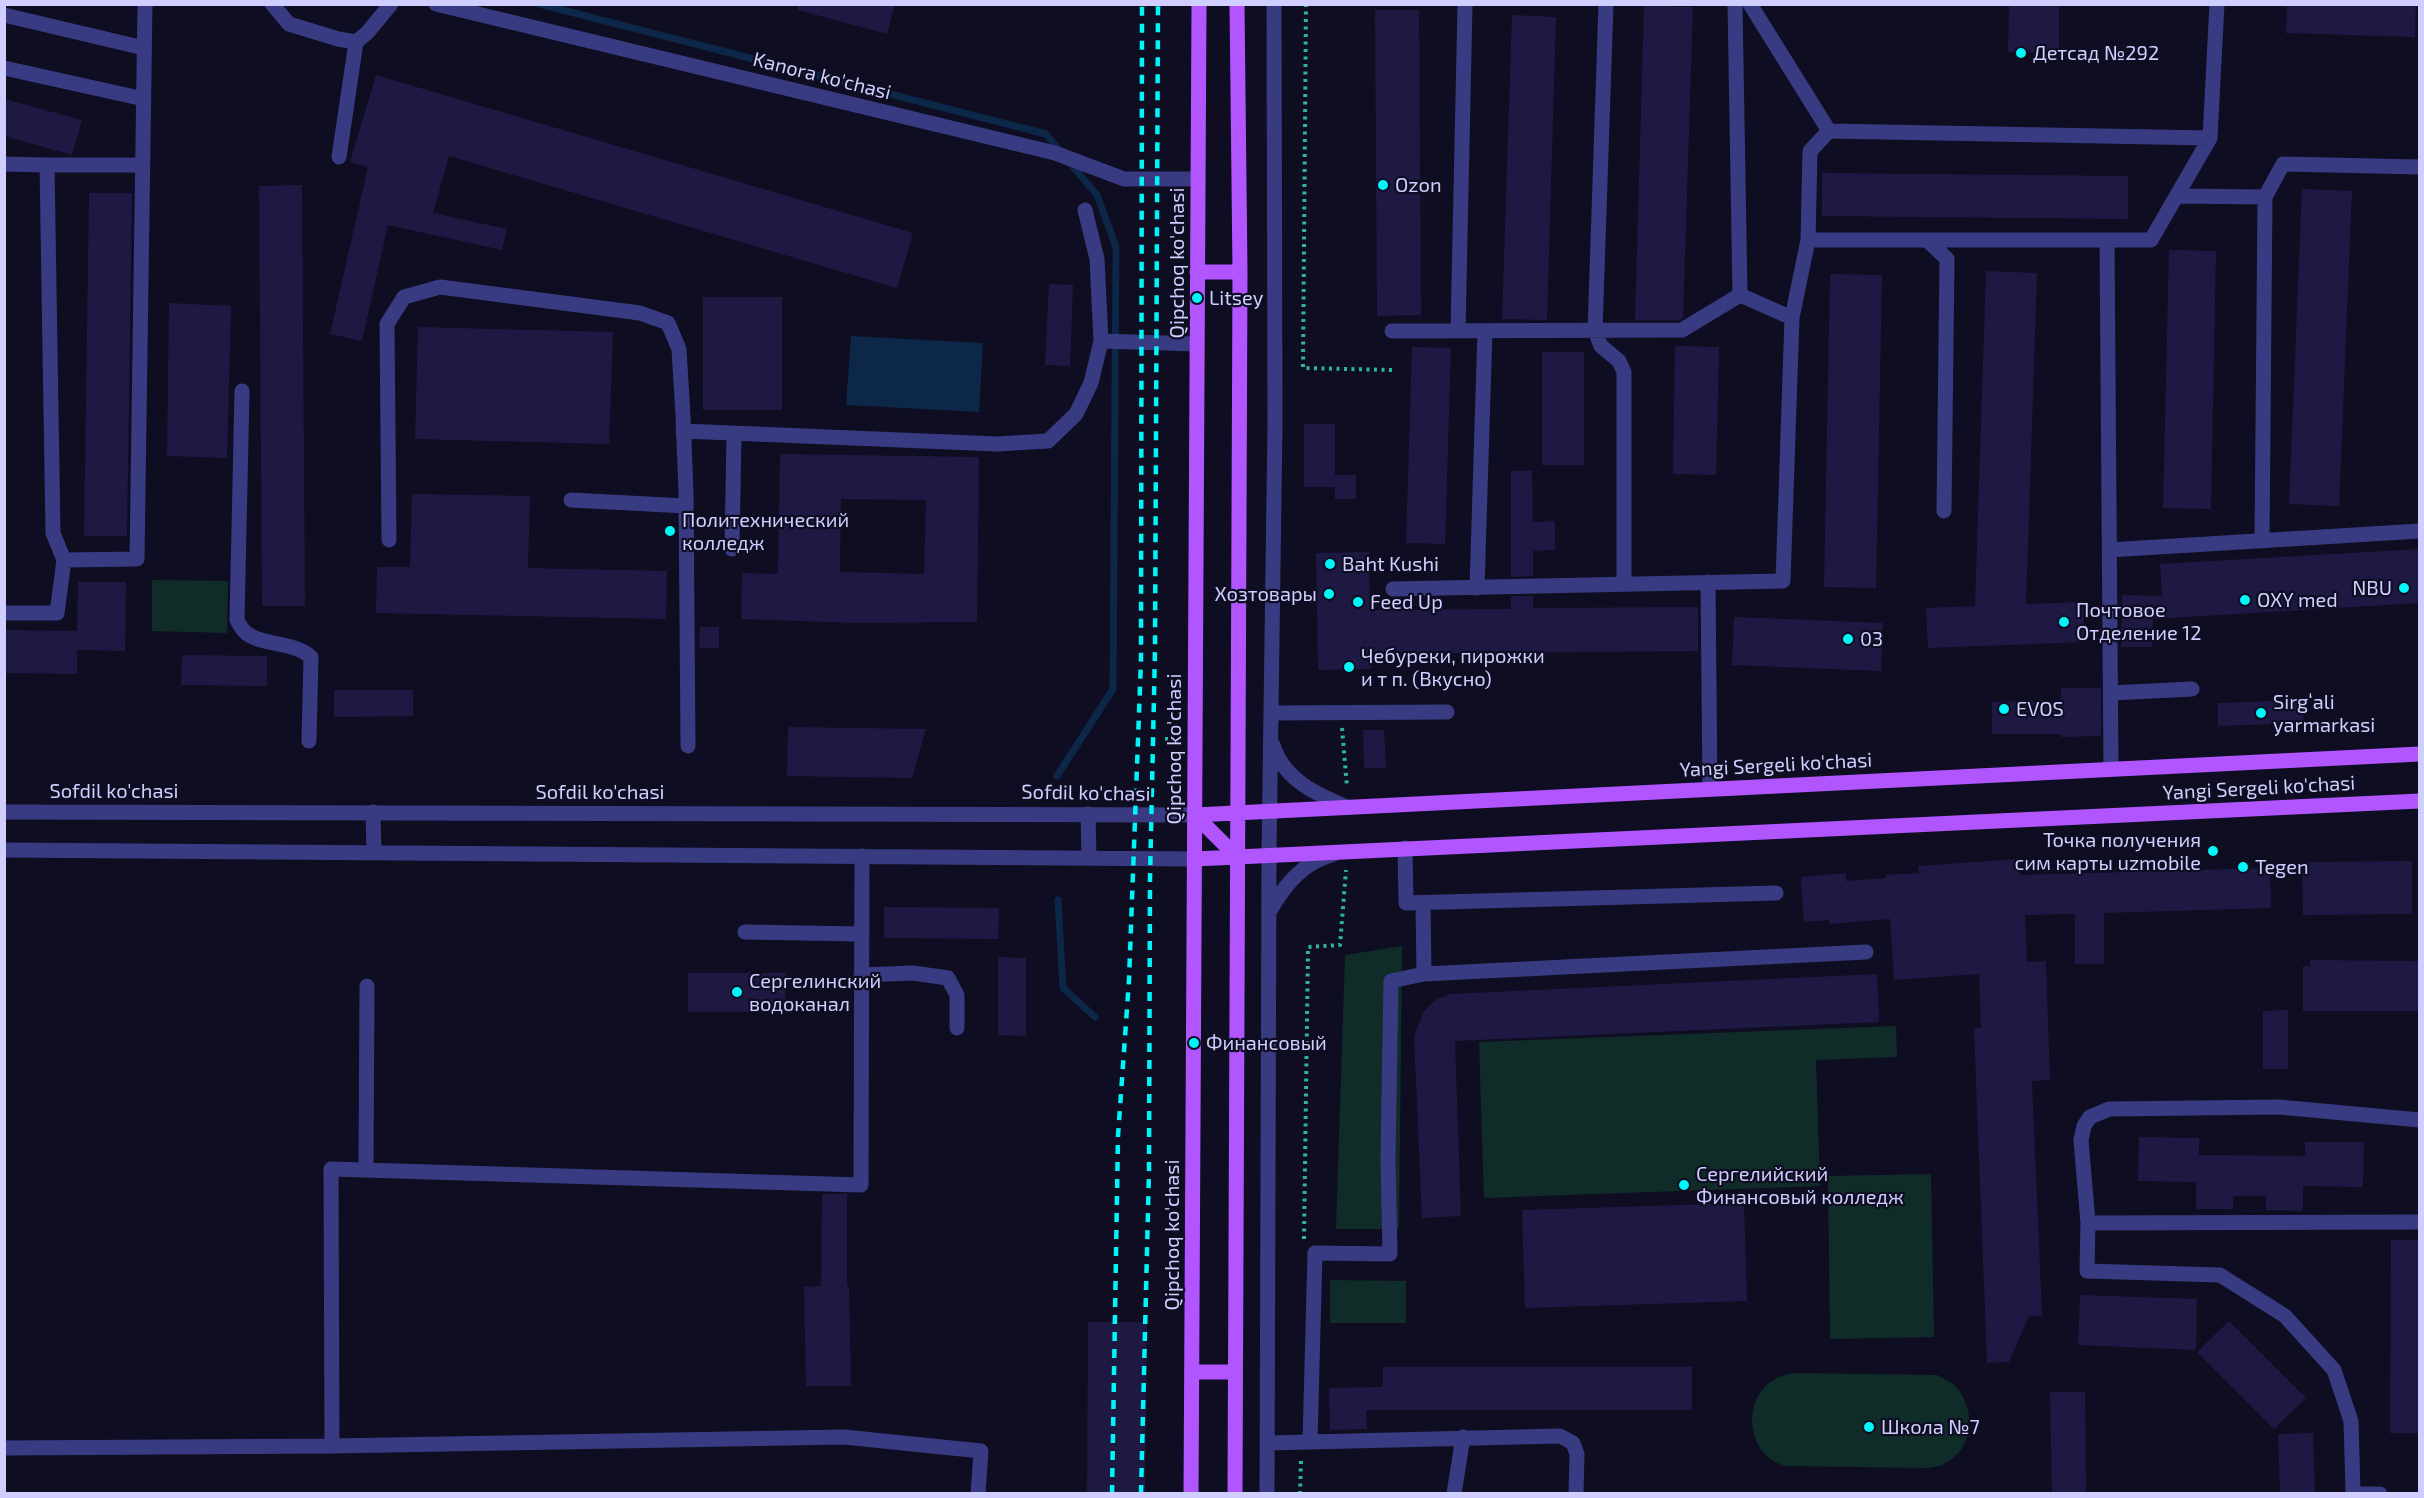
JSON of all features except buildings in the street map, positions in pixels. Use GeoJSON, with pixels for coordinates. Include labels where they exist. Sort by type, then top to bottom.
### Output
{"type":"FeatureCollection","features":[{"type":"Feature","properties":{"kind":"main road","name":"Qipchoq ko'chasi"},"geometry":{"type":"LineString","coordinates":[[1191,1494],[1199,4]]}},
{"type":"Feature","properties":{"kind":"main road"},"geometry":{"type":"LineString","coordinates":[[1234,1494],[1240,272],[1237,4]]}},
{"type":"Feature","properties":{"kind":"main road"},"geometry":{"type":"LineString","coordinates":[[1197,272],[1240,272]]}},
{"type":"Feature","properties":{"kind":"main road","name":"Yangi Sergeli ko'chasi"},"geometry":{"type":"LineString","coordinates":[[1195,815],[2420,754]]}},
{"type":"Feature","properties":{"kind":"main road","name":"Yangi Sergeli ko'chasi"},"geometry":{"type":"LineString","coordinates":[[1195,859],[2420,801]]}},
{"type":"Feature","properties":{"kind":"main road"},"geometry":{"type":"LineString","coordinates":[[1195,815],[1237,857]]}},
{"type":"Feature","properties":{"kind":"main road"},"geometry":{"type":"LineString","coordinates":[[1192,1372],[1235,1372]]}},
{"type":"Feature","properties":{"kind":"street"},"geometry":{"type":"LineString","coordinates":[[64,560],[137,559],[145,4]]}},
{"type":"Feature","properties":{"kind":"street"},"geometry":{"type":"LineString","coordinates":[[272,4],[289,24],[356,42]]}},
{"type":"Feature","properties":{"kind":"street"},"geometry":{"type":"LineString","coordinates":[[339,157],[356,42],[367,33],[391,4]]}},
{"type":"Feature","properties":{"kind":"street","name":"Kanora ko'chasi"},"geometry":{"type":"LineString","coordinates":[[436,4],[1055,153],[1124,179],[1198,179]]}},
{"type":"Feature","properties":{"kind":"street"},"geometry":{"type":"LineString","coordinates":[[1267,1494],[1269,855],[1275,423],[1274,4]]}},
{"type":"Feature","properties":{"kind":"street"},"geometry":{"type":"LineString","coordinates":[[1458,331],[1465,4]]}},
{"type":"Feature","properties":{"kind":"street"},"geometry":{"type":"LineString","coordinates":[[1606,4],[1595,330],[1601,346],[1619,361],[1624,372],[1624,584]]}},
{"type":"Feature","properties":{"kind":"street"},"geometry":{"type":"LineString","coordinates":[[1735,4],[1740,295]]}},
{"type":"Feature","properties":{"kind":"street"},"geometry":{"type":"LineString","coordinates":[[1750,4],[1829,131]]}},
{"type":"Feature","properties":{"kind":"street"},"geometry":{"type":"LineString","coordinates":[[1808,240],[2151,240],[2210,138],[2217,4]]}},
{"type":"Feature","properties":{"kind":"street"},"geometry":{"type":"LineString","coordinates":[[4,15],[144,48]]}},
{"type":"Feature","properties":{"kind":"street"},"geometry":{"type":"LineString","coordinates":[[4,68],[144,99]]}},
{"type":"Feature","properties":{"kind":"street"},"geometry":{"type":"LineString","coordinates":[[1393,590],[1783,581],[1792,318],[1808,240],[1810,151],[1829,131],[2210,138]]}},
{"type":"Feature","properties":{"kind":"street"},"geometry":{"type":"LineString","coordinates":[[4,164],[143,165]]}},
{"type":"Feature","properties":{"kind":"street"},"geometry":{"type":"LineString","coordinates":[[2262,541],[2265,197],[2283,164],[2420,167]]}},
{"type":"Feature","properties":{"kind":"street"},"geometry":{"type":"LineString","coordinates":[[4,613],[57,613],[64,560],[53,533],[46,165]]}},
{"type":"Feature","properties":{"kind":"street"},"geometry":{"type":"LineString","coordinates":[[2177,196],[2265,197]]}},
{"type":"Feature","properties":{"kind":"street"},"geometry":{"type":"LineString","coordinates":[[683,431],[997,444],[1048,441],[1076,414],[1091,383],[1101,341],[1097,259],[1085,210]]}},
{"type":"Feature","properties":{"kind":"street"},"geometry":{"type":"LineString","coordinates":[[1928,240],[1947,259],[1944,511]]}},
{"type":"Feature","properties":{"kind":"street"},"geometry":{"type":"LineString","coordinates":[[2107,240],[2111,769]]}},
{"type":"Feature","properties":{"kind":"street"},"geometry":{"type":"LineString","coordinates":[[389,540],[387,324],[404,297],[440,287],[640,313],[668,323],[679,350],[683,431],[686,506],[688,746]]}},
{"type":"Feature","properties":{"kind":"street"},"geometry":{"type":"LineString","coordinates":[[1392,331],[1682,330],[1740,295]]}},
{"type":"Feature","properties":{"kind":"street"},"geometry":{"type":"LineString","coordinates":[[1740,295],[1792,318]]}},
{"type":"Feature","properties":{"kind":"street"},"geometry":{"type":"LineString","coordinates":[[1477,588],[1485,331]]}},
{"type":"Feature","properties":{"kind":"street"},"geometry":{"type":"LineString","coordinates":[[1101,341],[1197,344]]}},
{"type":"Feature","properties":{"kind":"street"},"geometry":{"type":"LineString","coordinates":[[242,391],[237,620],[245,632],[258,639],[305,651],[311,657],[309,741]]}},
{"type":"Feature","properties":{"kind":"street"},"geometry":{"type":"LineString","coordinates":[[732,549],[734,433]]}},
{"type":"Feature","properties":{"kind":"street"},"geometry":{"type":"LineString","coordinates":[[571,500],[686,506]]}},
{"type":"Feature","properties":{"kind":"street"},"geometry":{"type":"LineString","coordinates":[[2109,550],[2420,531]]}},
{"type":"Feature","properties":{"kind":"street"},"geometry":{"type":"LineString","coordinates":[[1708,582],[1710,789]]}},
{"type":"Feature","properties":{"kind":"street"},"geometry":{"type":"LineString","coordinates":[[2111,693],[2192,689]]}},
{"type":"Feature","properties":{"kind":"street"},"geometry":{"type":"LineString","coordinates":[[1271,713],[1448,712]]}},
{"type":"Feature","properties":{"kind":"street"},"geometry":{"type":"LineString","coordinates":[[1271,740],[1279,760],[1290,775],[1321,797],[1347,807]]}},
{"type":"Feature","properties":{"kind":"street","name":"Sofdil ko'chasi"},"geometry":{"type":"LineString","coordinates":[[4,812],[1195,815]]}},
{"type":"Feature","properties":{"kind":"street"},"geometry":{"type":"LineString","coordinates":[[373,812],[374,853]]}},
{"type":"Feature","properties":{"kind":"street"},"geometry":{"type":"LineString","coordinates":[[1088,813],[1089,858]]}},
{"type":"Feature","properties":{"kind":"street"},"geometry":{"type":"LineString","coordinates":[[1405,849],[1406,903],[1776,893]]}},
{"type":"Feature","properties":{"kind":"street"},"geometry":{"type":"LineString","coordinates":[[4,850],[1195,859]]}},
{"type":"Feature","properties":{"kind":"street"},"geometry":{"type":"LineString","coordinates":[[1269,912],[1290,880],[1302,869],[1324,857],[1347,852]]}},
{"type":"Feature","properties":{"kind":"street"},"geometry":{"type":"LineString","coordinates":[[332,1446],[331,1169],[861,1185],[862,856]]}},
{"type":"Feature","properties":{"kind":"street"},"geometry":{"type":"LineString","coordinates":[[1423,903],[1424,974]]}},
{"type":"Feature","properties":{"kind":"street"},"geometry":{"type":"LineString","coordinates":[[746,932],[861,934]]}},
{"type":"Feature","properties":{"kind":"street"},"geometry":{"type":"LineString","coordinates":[[1306,1441],[1315,1253],[1390,1254],[1388,1158],[1391,981],[1424,974],[1866,952]]}},
{"type":"Feature","properties":{"kind":"street"},"geometry":{"type":"LineString","coordinates":[[861,975],[914,973],[948,978],[957,995],[957,1028]]}},
{"type":"Feature","properties":{"kind":"street"},"geometry":{"type":"LineString","coordinates":[[366,1170],[367,986]]}},
{"type":"Feature","properties":{"kind":"street"},"geometry":{"type":"LineString","coordinates":[[2380,1494],[2353,1493],[2351,1421],[2334,1370],[2284,1316],[2220,1275],[2087,1271],[2088,1223],[2081,1140],[2084,1126],[2090,1118],[2109,1109],[2279,1107],[2420,1120]]}},
{"type":"Feature","properties":{"kind":"street"},"geometry":{"type":"LineString","coordinates":[[2088,1223],[2420,1222]]}},
{"type":"Feature","properties":{"kind":"street"},"geometry":{"type":"LineString","coordinates":[[1268,1443],[1560,1436],[1573,1443],[1577,1454],[1576,1494]]}},
{"type":"Feature","properties":{"kind":"street"},"geometry":{"type":"LineString","coordinates":[[4,1448],[332,1446],[844,1437],[981,1451],[978,1494]]}},
{"type":"Feature","properties":{"kind":"street"},"geometry":{"type":"LineString","coordinates":[[1454,1494],[1463,1437]]}},
{"type":"Feature","properties":{"kind":"path"},"geometry":{"type":"LineString","coordinates":[[1306,4],[1303,368],[1393,370]]}},
{"type":"Feature","properties":{"kind":"path"},"geometry":{"type":"LineString","coordinates":[[1297,333],[1303,333]]}},
{"type":"Feature","properties":{"kind":"path"},"geometry":{"type":"LineString","coordinates":[[1341,713],[1347,787]]}},
{"type":"Feature","properties":{"kind":"path"},"geometry":{"type":"LineString","coordinates":[[1165,739],[1176,739]]}},
{"type":"Feature","properties":{"kind":"path"},"geometry":{"type":"LineString","coordinates":[[1304,1241],[1308,947],[1340,945],[1346,869]]}},
{"type":"Feature","properties":{"kind":"path"},"geometry":{"type":"LineString","coordinates":[[1300,1494],[1306,1441]]}},
{"type":"Feature","properties":{"kind":"green space"},"geometry":{"type":"Polygon","coordinates":[[[152,580],[228,581],[227,633],[152,631],[152,580]]]}},
{"type":"Feature","properties":{"kind":"green space"},"geometry":{"type":"Polygon","coordinates":[[[1402,946],[1399,1229],[1336,1229],[1345,955],[1402,946]]]}},
{"type":"Feature","properties":{"kind":"green space"},"geometry":{"type":"Polygon","coordinates":[[[1896,1026],[1897,1057],[1816,1060],[1820,1186],[1484,1198],[1479,1042],[1896,1026]]]}},
{"type":"Feature","properties":{"kind":"green space"},"geometry":{"type":"Polygon","coordinates":[[[1931,1174],[1934,1337],[1830,1339],[1828,1176],[1931,1174]]]}},
{"type":"Feature","properties":{"kind":"green space"},"geometry":{"type":"Polygon","coordinates":[[[1330,1280],[1406,1281],[1406,1323],[1330,1323],[1330,1280]]]}},
{"type":"Feature","properties":{"kind":"green space"},"geometry":{"type":"Polygon","coordinates":[[[1795,1373],[1937,1375],[1953,1384],[1961,1393],[1969,1415],[1967,1438],[1954,1457],[1935,1467],[1784,1466],[1770,1458],[1760,1448],[1752,1426],[1752,1415],[1760,1394],[1767,1385],[1779,1377],[1795,1373]]]}},
{"type":"Feature","properties":{"kind":"water"},"geometry":{"type":"Polygon","coordinates":[[[851,336],[983,343],[979,412],[846,405],[851,336]]]}},
{"type":"Feature","properties":{"kind":"waterway"},"geometry":{"type":"LineString","coordinates":[[539,4],[1046,134],[1061,152]]}},
{"type":"Feature","properties":{"kind":"waterway"},"geometry":{"type":"LineString","coordinates":[[1057,776],[1113,689],[1116,247],[1097,195],[1070,163]]}},
{"type":"Feature","properties":{"kind":"waterway"},"geometry":{"type":"LineString","coordinates":[[1058,900],[1063,988],[1095,1017]]}},
{"type":"Feature","properties":{"kind":"railway"},"geometry":{"type":"LineString","coordinates":[[1112,1494],[1118,1136],[1129,980],[1141,660],[1142,4]]}},
{"type":"Feature","properties":{"kind":"railway"},"geometry":{"type":"LineString","coordinates":[[1141,1494],[1149,1171],[1150,879],[1155,650],[1158,4]]}},
{"type":"Feature","properties":{"kind":"place","name":"Детсад №292"},"geometry":{"type":"Point","coordinates":[2021,53]}},
{"type":"Feature","properties":{"kind":"place","name":"Ozon"},"geometry":{"type":"Point","coordinates":[1383,185]}},
{"type":"Feature","properties":{"kind":"place","name":"Litsey"},"geometry":{"type":"Point","coordinates":[1197,298]}},
{"type":"Feature","properties":{"kind":"place","name":"Политехнический колледж"},"geometry":{"type":"Point","coordinates":[670,531]}},
{"type":"Feature","properties":{"kind":"place","name":"Baht Kushi"},"geometry":{"type":"Point","coordinates":[1330,564]}},
{"type":"Feature","properties":{"kind":"place","name":"NBU"},"geometry":{"type":"Point","coordinates":[2404,588]}},
{"type":"Feature","properties":{"kind":"place","name":"Хозтовары"},"geometry":{"type":"Point","coordinates":[1329,594]}},
{"type":"Feature","properties":{"kind":"place","name":"OXY med"},"geometry":{"type":"Point","coordinates":[2245,600]}},
{"type":"Feature","properties":{"kind":"place","name":"Feed Up"},"geometry":{"type":"Point","coordinates":[1358,602]}},
{"type":"Feature","properties":{"kind":"place","name":"Почтовое Отделение 12"},"geometry":{"type":"Point","coordinates":[2064,622]}},
{"type":"Feature","properties":{"kind":"place","name":"03"},"geometry":{"type":"Point","coordinates":[1848,639]}},
{"type":"Feature","properties":{"kind":"place","name":"Чебуреки, пирожки и т п. (Вкусно)"},"geometry":{"type":"Point","coordinates":[1349,667]}},
{"type":"Feature","properties":{"kind":"place","name":"EVOS"},"geometry":{"type":"Point","coordinates":[2004,709]}},
{"type":"Feature","properties":{"kind":"place","name":"Sirgʻali yarmarkasi"},"geometry":{"type":"Point","coordinates":[2261,713]}},
{"type":"Feature","properties":{"kind":"place","name":"Точка получения сим карты uzmobile"},"geometry":{"type":"Point","coordinates":[2213,851]}},
{"type":"Feature","properties":{"kind":"place","name":"Tegen"},"geometry":{"type":"Point","coordinates":[2243,867]}},
{"type":"Feature","properties":{"kind":"place","name":"Сергелинский водоканал"},"geometry":{"type":"Point","coordinates":[737,992]}},
{"type":"Feature","properties":{"kind":"place","name":"Финансовый"},"geometry":{"type":"Point","coordinates":[1194,1043]}},
{"type":"Feature","properties":{"kind":"place","name":"Сергелийский Финансовый колледж"},"geometry":{"type":"Point","coordinates":[1684,1185]}},
{"type":"Feature","properties":{"kind":"place","name":"Школа №7"},"geometry":{"type":"Point","coordinates":[1869,1427]}}]}
